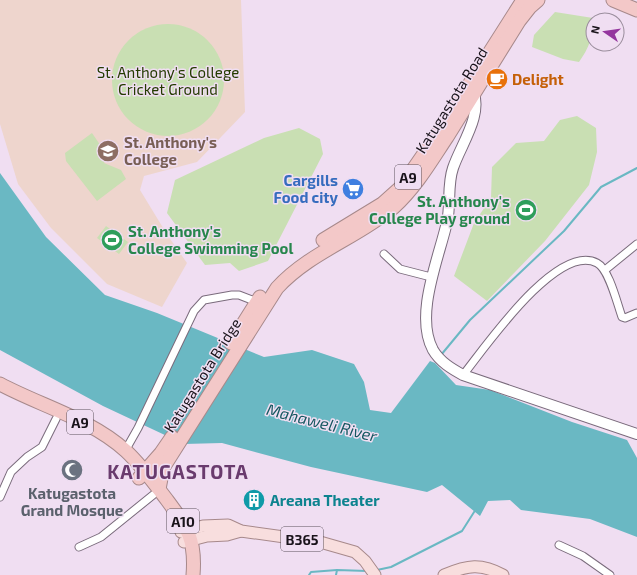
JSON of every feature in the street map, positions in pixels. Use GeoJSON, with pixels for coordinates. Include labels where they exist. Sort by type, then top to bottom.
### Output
{"type":"FeatureCollection","features":[{"type":"Feature","properties":{"kind":"highway","name":"Katugastota Road"},"geometry":{"type":"LineString","coordinates":[[255,311],[292,272],[312,258],[378,218],[401,200],[417,182],[523,0]]}},
{"type":"Feature","properties":{"kind":"highway","name":"Katugastota Road"},"geometry":{"type":"LineString","coordinates":[[472,89],[524,13],[538,0]]}},
{"type":"Feature","properties":{"kind":"highway"},"geometry":{"type":"LineString","coordinates":[[613,0],[637,10]]}},
{"type":"Feature","properties":{"kind":"highway","name":"Katugastota Bridge"},"geometry":{"type":"LineString","coordinates":[[160,463],[255,311]]}},
{"type":"Feature","properties":{"kind":"highway","name":"A9"},"geometry":{"type":"LineString","coordinates":[[0,384],[86,424],[125,451],[144,477]]}},
{"type":"Feature","properties":{"kind":"highway","name":"A9"},"geometry":{"type":"LineString","coordinates":[[0,393],[56,419],[100,443],[144,477]]}},
{"type":"Feature","properties":{"kind":"highway"},"geometry":{"type":"LineString","coordinates":[[125,451],[160,463]]}},
{"type":"Feature","properties":{"kind":"highway"},"geometry":{"type":"LineString","coordinates":[[144,477],[160,463]]}},
{"type":"Feature","properties":{"kind":"highway"},"geometry":{"type":"LineString","coordinates":[[156,492],[160,463]]}},
{"type":"Feature","properties":{"kind":"highway","name":"A10"},"geometry":{"type":"LineString","coordinates":[[144,477],[186,536],[194,559],[194,575]]}},
{"type":"Feature","properties":{"kind":"highway","name":"A10"},"geometry":{"type":"LineString","coordinates":[[185,575],[186,536]]}},
{"type":"Feature","properties":{"kind":"main road","name":"B365"},"geometry":{"type":"LineString","coordinates":[[186,536],[203,526],[228,525],[241,531],[339,546],[356,552],[372,571]]}},
{"type":"Feature","properties":{"kind":"main road"},"geometry":{"type":"LineString","coordinates":[[444,575],[474,566],[490,568],[503,575]]}},
{"type":"Feature","properties":{"kind":"street"},"geometry":{"type":"LineString","coordinates":[[472,89],[476,112],[452,170],[447,221],[431,277],[427,316],[428,334],[433,351],[445,364],[464,375],[637,434]]}},
{"type":"Feature","properties":{"kind":"street"},"geometry":{"type":"LineString","coordinates":[[605,270],[637,244]]}},
{"type":"Feature","properties":{"kind":"street"},"geometry":{"type":"LineString","coordinates":[[384,254],[400,269],[431,277]]}},
{"type":"Feature","properties":{"kind":"street"},"geometry":{"type":"LineString","coordinates":[[464,375],[517,307],[541,283],[560,269],[572,263],[590,261],[597,263],[605,270],[622,317],[625,318],[637,313]]}},
{"type":"Feature","properties":{"kind":"street"},"geometry":{"type":"LineString","coordinates":[[125,451],[138,428],[194,311],[204,300],[239,295],[255,311]]}},
{"type":"Feature","properties":{"kind":"street"},"geometry":{"type":"LineString","coordinates":[[0,497],[11,472],[27,457],[42,447],[56,419]]}},
{"type":"Feature","properties":{"kind":"street"},"geometry":{"type":"LineString","coordinates":[[79,547],[101,537],[156,492]]}},
{"type":"Feature","properties":{"kind":"street"},"geometry":{"type":"LineString","coordinates":[[559,546],[583,556],[610,575]]}},
{"type":"Feature","properties":{"kind":"shaded area","name":"St. Anthony's College"},"geometry":{"type":"Polygon","coordinates":[[[0,0],[241,0],[245,112],[197,162],[144,176],[140,190],[168,236],[187,263],[162,307],[107,284],[51,228],[18,184],[0,124],[0,0]]]}},
{"type":"Feature","properties":{"kind":"green space"},"geometry":{"type":"Polygon","coordinates":[[[555,12],[585,17],[585,52],[579,62],[563,59],[532,47],[534,35],[555,12]]]}},
{"type":"Feature","properties":{"kind":"green space","name":"St. Anthony's College Cricket Ground"},"geometry":{"type":"Polygon","coordinates":[[[168,24],[190,28],[208,40],[220,58],[224,80],[220,102],[208,120],[190,132],[168,136],[146,132],[128,120],[116,102],[112,80],[116,58],[128,40],[146,28],[168,24]]]}},
{"type":"Feature","properties":{"kind":"green space","name":"St. Anthony's College Play ground"},"geometry":{"type":"Polygon","coordinates":[[[577,116],[596,128],[597,152],[589,185],[545,241],[487,301],[454,276],[474,223],[491,198],[492,167],[516,143],[544,141],[560,120],[577,116]]]}},
{"type":"Feature","properties":{"kind":"green space"},"geometry":{"type":"Polygon","coordinates":[[[299,128],[320,139],[323,154],[268,261],[239,271],[230,263],[205,265],[167,213],[175,180],[264,138],[299,128]]]}},
{"type":"Feature","properties":{"kind":"green space"},"geometry":{"type":"Polygon","coordinates":[[[92,133],[107,155],[104,163],[121,170],[126,179],[97,201],[66,161],[65,153],[92,133]]]}},
{"type":"Feature","properties":{"kind":"green space","name":"St. Anthony's College Swimming Pool"},"geometry":{"type":"Polygon","coordinates":[[[106,226],[128,242],[119,254],[97,238],[106,226]]]}},
{"type":"Feature","properties":{"kind":"water","name":"Mahaweli River"},"geometry":{"type":"Polygon","coordinates":[[[0,173],[46,237],[105,295],[157,313],[264,357],[312,350],[354,364],[364,382],[370,410],[391,413],[430,361],[435,363],[456,385],[490,390],[572,422],[627,440],[637,458],[637,537],[590,519],[521,510],[510,500],[488,501],[480,516],[442,485],[427,492],[311,467],[222,443],[184,444],[103,406],[0,350],[0,173]]]}},
{"type":"Feature","properties":{"kind":"waterway"},"geometry":{"type":"LineString","coordinates":[[441,355],[470,320],[564,231],[601,187],[637,168]]}},
{"type":"Feature","properties":{"kind":"waterway"},"geometry":{"type":"LineString","coordinates":[[377,570],[391,567],[462,531],[476,509]]}},
{"type":"Feature","properties":{"kind":"waterway"},"geometry":{"type":"LineString","coordinates":[[309,575],[311,572],[337,570]]}},
{"type":"Feature","properties":{"kind":"waterway"},"geometry":{"type":"LineString","coordinates":[[336,575],[337,570],[367,571]]}},
{"type":"Feature","properties":{"kind":"place","name":"Delight"},"geometry":{"type":"Point","coordinates":[497,79]}},
{"type":"Feature","properties":{"kind":"place","name":"St. Anthony's College"},"geometry":{"type":"Point","coordinates":[108,151]}},
{"type":"Feature","properties":{"kind":"place","name":"Cargills Food city"},"geometry":{"type":"Point","coordinates":[353,189]}},
{"type":"Feature","properties":{"kind":"place","name":"St. Anthony's College Play ground"},"geometry":{"type":"Point","coordinates":[526,210]}},
{"type":"Feature","properties":{"kind":"place","name":"St. Anthony's College Swimming Pool"},"geometry":{"type":"Point","coordinates":[112,240]}},
{"type":"Feature","properties":{"kind":"place","name":"Katugastota Grand Mosque"},"geometry":{"type":"Point","coordinates":[72,470]}},
{"type":"Feature","properties":{"kind":"place","name":"Areana Theater"},"geometry":{"type":"Point","coordinates":[254,500]}},
{"type":"Feature","properties":{"kind":"district","name":"KATUGASTOTA"},"geometry":{"type":"Point","coordinates":[178,471]}}]}
